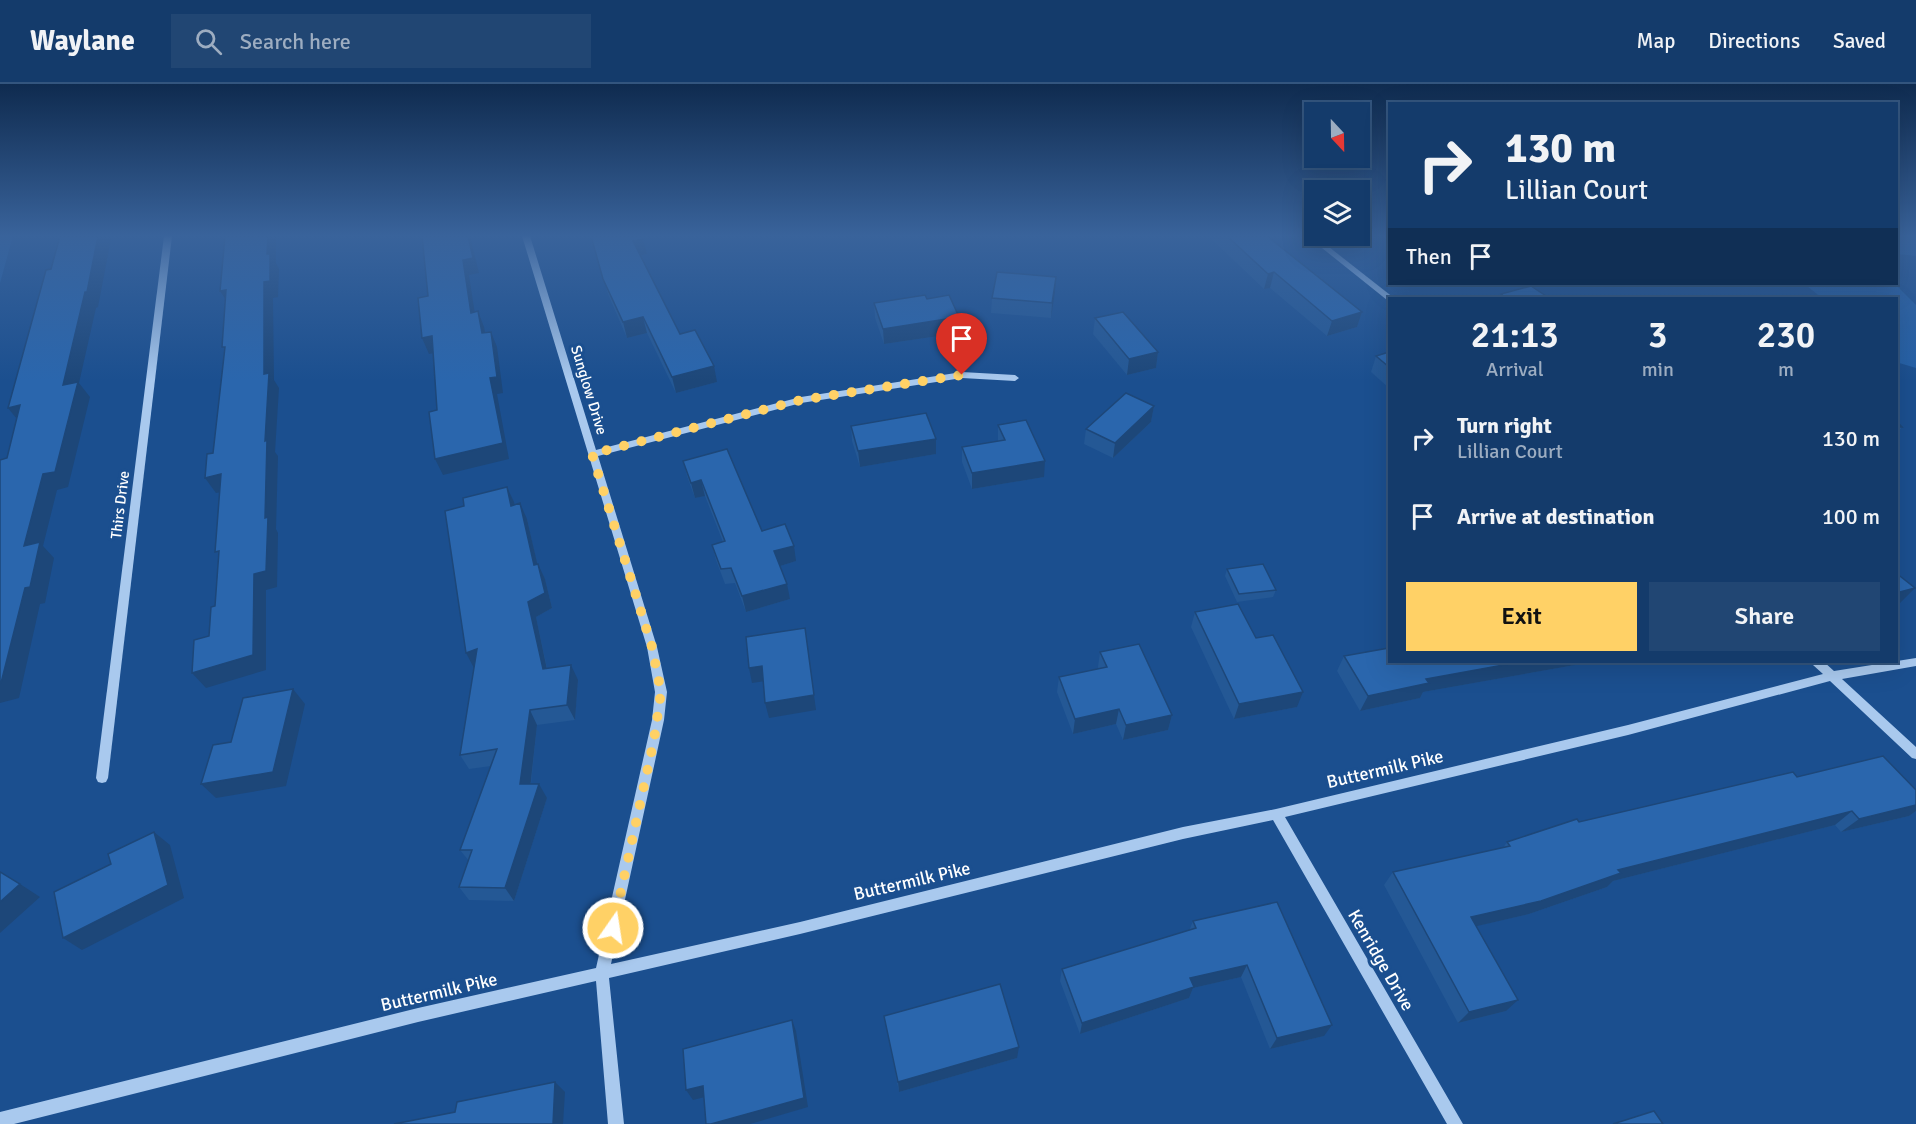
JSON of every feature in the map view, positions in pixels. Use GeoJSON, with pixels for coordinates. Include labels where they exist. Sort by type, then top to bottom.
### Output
{"type":"FeatureCollection","features":[{"type":"Feature","properties":{"kind":"street","name":"Thirs Drive"},"geometry":{"type":"LineString","coordinates":[[102,778],[162,285]]}},
{"type":"Feature","properties":{"kind":"street","name":"Sunglow Drive"},"geometry":{"type":"LineString","coordinates":[[541,285],[652,647],[661,692],[647,775],[602,973],[616,1124]]}},
{"type":"Feature","properties":{"kind":"street"},"geometry":{"type":"LineString","coordinates":[[1373,285],[1389,297]]}},
{"type":"Feature","properties":{"kind":"street"},"geometry":{"type":"LineString","coordinates":[[592,454],[801,400],[962,375],[1015,378]]}},
{"type":"Feature","properties":{"kind":"street","name":"Buttermilk Pike"},"geometry":{"type":"LineString","coordinates":[[0,1120],[418,1015],[800,928],[1183,833],[1276,814],[1628,730],[1832,676],[1916,662]]}},
{"type":"Feature","properties":{"kind":"street"},"geometry":{"type":"LineString","coordinates":[[1818,663],[1916,754]]}},
{"type":"Feature","properties":{"kind":"street","name":"Kenridge Drive"},"geometry":{"type":"LineString","coordinates":[[1276,814],[1455,1124]]}},
{"type":"Feature","properties":{"kind":"shaded area"},"geometry":{"type":"Polygon","coordinates":[[[1804,285],[1896,285],[1916,305],[1916,368],[1898,363],[1898,297],[1821,297],[1804,285]]]}},
{"type":"Feature","properties":{"kind":"building"},"geometry":{"type":"Polygon","coordinates":[[[42,285],[88,285],[63,385],[78,382],[55,472],[43,474],[24,546],[40,542],[30,587],[25,588],[0,684],[0,460],[7,458],[20,405],[8,408],[42,285]]]}},
{"type":"Feature","properties":{"kind":"building"},"geometry":{"type":"Polygon","coordinates":[[[221,285],[264,285],[264,374],[269,373],[265,441],[267,440],[265,518],[268,517],[266,571],[254,574],[253,655],[192,673],[194,640],[209,636],[211,607],[215,606],[219,551],[215,552],[221,474],[205,478],[207,454],[213,453],[225,347],[222,347],[226,290],[220,291],[221,285]]]}},
{"type":"Feature","properties":{"kind":"building"},"geometry":{"type":"Polygon","coordinates":[[[427,285],[467,285],[471,313],[478,311],[482,333],[491,332],[497,377],[490,378],[503,443],[435,459],[429,412],[437,410],[432,336],[422,338],[418,298],[428,296],[427,285]]]}},
{"type":"Feature","properties":{"kind":"building"},"geometry":{"type":"Polygon","coordinates":[[[606,285],[655,285],[680,334],[695,330],[714,366],[672,377],[643,317],[623,322],[606,285]]]}},
{"type":"Feature","properties":{"kind":"building"},"geometry":{"type":"Polygon","coordinates":[[[995,285],[1055,285],[1052,303],[992,298],[995,285]]]}},
{"type":"Feature","properties":{"kind":"building"},"geometry":{"type":"Polygon","coordinates":[[[1289,285],[1328,285],[1362,312],[1332,321],[1289,285]]]}},
{"type":"Feature","properties":{"kind":"building"},"geometry":{"type":"Polygon","coordinates":[[[1531,286],[1548,297],[1505,297],[1501,294],[1531,286]]]}},
{"type":"Feature","properties":{"kind":"building"},"geometry":{"type":"Polygon","coordinates":[[[925,295],[927,299],[949,295],[959,317],[883,329],[874,303],[925,295]]]}},
{"type":"Feature","properties":{"kind":"building"},"geometry":{"type":"Polygon","coordinates":[[[1123,312],[1158,352],[1129,359],[1095,318],[1123,312]]]}},
{"type":"Feature","properties":{"kind":"building"},"geometry":{"type":"Polygon","coordinates":[[[1388,352],[1388,366],[1376,356],[1388,352]]]}},
{"type":"Feature","properties":{"kind":"building"},"geometry":{"type":"Polygon","coordinates":[[[1126,393],[1154,406],[1115,443],[1086,429],[1126,393]]]}},
{"type":"Feature","properties":{"kind":"building"},"geometry":{"type":"Polygon","coordinates":[[[926,413],[936,439],[858,451],[851,426],[926,413]]]}},
{"type":"Feature","properties":{"kind":"building"},"geometry":{"type":"Polygon","coordinates":[[[1026,420],[1045,461],[972,473],[962,447],[1005,440],[998,425],[1026,420]]]}},
{"type":"Feature","properties":{"kind":"building"},"geometry":{"type":"Polygon","coordinates":[[[727,449],[762,531],[785,524],[794,546],[774,551],[787,584],[742,596],[731,568],[721,569],[712,545],[725,541],[701,480],[691,483],[683,461],[727,449]]]}},
{"type":"Feature","properties":{"kind":"building"},"geometry":{"type":"Polygon","coordinates":[[[507,487],[511,506],[520,503],[534,565],[538,564],[545,593],[528,602],[543,669],[571,665],[567,705],[530,710],[520,784],[539,784],[505,888],[459,887],[472,850],[460,850],[497,749],[460,755],[477,649],[466,653],[445,511],[464,506],[463,498],[507,487]]]}},
{"type":"Feature","properties":{"kind":"building"},"geometry":{"type":"Polygon","coordinates":[[[1263,564],[1276,590],[1239,594],[1227,569],[1263,564]]]}},
{"type":"Feature","properties":{"kind":"building"},"geometry":{"type":"Polygon","coordinates":[[[1898,575],[1915,588],[1898,592],[1898,575]]]}},
{"type":"Feature","properties":{"kind":"building"},"geometry":{"type":"Polygon","coordinates":[[[1238,604],[1256,638],[1273,635],[1303,692],[1239,704],[1195,612],[1238,604]]]}},
{"type":"Feature","properties":{"kind":"building"},"geometry":{"type":"Polygon","coordinates":[[[805,628],[814,695],[765,703],[762,666],[749,668],[746,637],[805,628]]]}},
{"type":"Feature","properties":{"kind":"building"},"geometry":{"type":"Polygon","coordinates":[[[1139,644],[1172,715],[1126,725],[1119,709],[1075,719],[1059,677],[1107,667],[1100,652],[1139,644]]]}},
{"type":"Feature","properties":{"kind":"building"},"geometry":{"type":"Polygon","coordinates":[[[1388,648],[1388,663],[1514,663],[1426,679],[1429,683],[1368,696],[1344,656],[1388,648]]]}},
{"type":"Feature","properties":{"kind":"building"},"geometry":{"type":"Polygon","coordinates":[[[293,689],[273,772],[201,784],[213,745],[231,742],[243,698],[293,689]]]}},
{"type":"Feature","properties":{"kind":"building"},"geometry":{"type":"Polygon","coordinates":[[[1883,756],[1916,790],[1916,805],[1859,819],[1852,811],[1618,870],[1621,873],[1541,901],[1471,917],[1518,1000],[1469,1012],[1393,872],[1510,846],[1507,842],[1577,819],[1579,822],[1793,772],[1797,777],[1883,756]]]}},
{"type":"Feature","properties":{"kind":"building"},"geometry":{"type":"Polygon","coordinates":[[[154,832],[168,885],[63,938],[54,892],[111,864],[108,854],[154,832]]]}},
{"type":"Feature","properties":{"kind":"building"},"geometry":{"type":"Polygon","coordinates":[[[0,872],[20,884],[0,902],[0,872]]]}},
{"type":"Feature","properties":{"kind":"building"},"geometry":{"type":"Polygon","coordinates":[[[1277,902],[1332,1025],[1277,1038],[1247,965],[1190,978],[1194,987],[1082,1023],[1062,969],[1196,928],[1193,921],[1277,902]]]}},
{"type":"Feature","properties":{"kind":"building"},"geometry":{"type":"Polygon","coordinates":[[[1000,984],[1019,1047],[898,1082],[884,1016],[1000,984]]]}},
{"type":"Feature","properties":{"kind":"building"},"geometry":{"type":"Polygon","coordinates":[[[792,1020],[804,1098],[706,1124],[703,1086],[686,1090],[683,1049],[792,1020]]]}},
{"type":"Feature","properties":{"kind":"building"},"geometry":{"type":"Polygon","coordinates":[[[555,1082],[553,1124],[394,1124],[455,1112],[457,1102],[555,1082]]]}},
{"type":"Feature","properties":{"kind":"building"},"geometry":{"type":"Polygon","coordinates":[[[1654,1111],[1663,1124],[1613,1124],[1654,1111]]]}},
{"type":"Feature","properties":{"kind":"route"},"geometry":{"type":"LineString","coordinates":[[613,928],[654,740],[661,692],[652,647],[592,454],[801,400],[962,375]]}}]}
